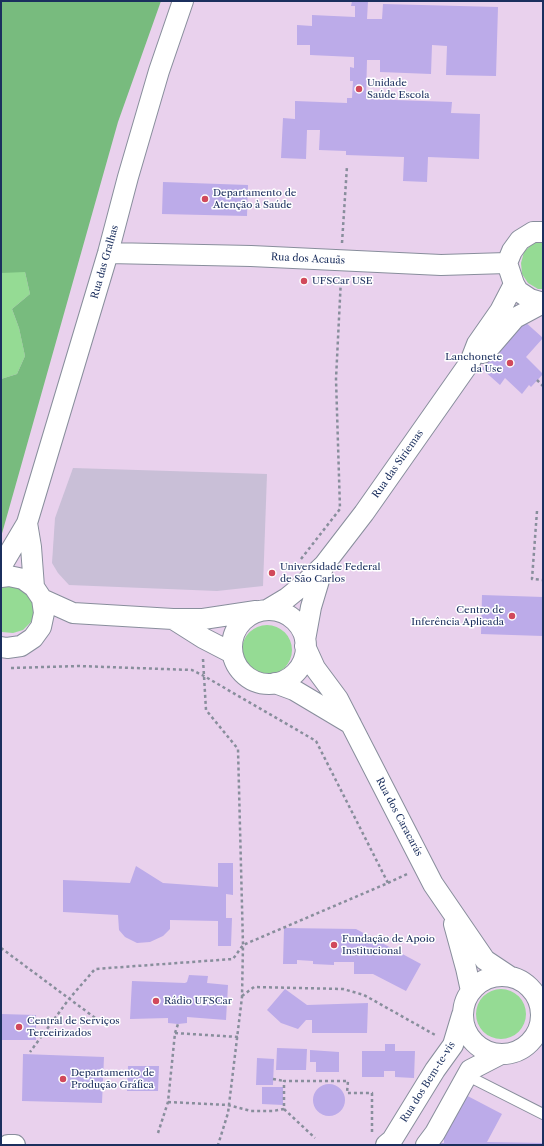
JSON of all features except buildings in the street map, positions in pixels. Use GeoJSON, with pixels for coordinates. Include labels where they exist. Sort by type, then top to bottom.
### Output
{"type":"FeatureCollection","features":[{"type":"Feature","properties":{"kind":"street","name":"Rua das Gralhas"},"geometry":{"type":"LineString","coordinates":[[27,523],[108,253],[159,71],[183,1]]}},
{"type":"Feature","properties":{"kind":"street"},"geometry":{"type":"LineString","coordinates":[[543,232],[533,232],[520,240],[512,251],[507,264],[518,291],[530,299],[543,303]]}},
{"type":"Feature","properties":{"kind":"street","name":"Rua dos Acauãs"},"geometry":{"type":"LineString","coordinates":[[108,253],[251,256],[442,265],[507,264]]}},
{"type":"Feature","properties":{"kind":"street","name":"Rua das Siriemas"},"geometry":{"type":"LineString","coordinates":[[73,613],[173,619],[203,619],[265,610],[303,585],[324,565],[364,513],[470,362],[477,344],[500,311],[514,284]]}},
{"type":"Feature","properties":{"kind":"street","name":"Rua das Siriemas"},"geometry":{"type":"LineString","coordinates":[[470,362],[490,347],[515,318],[543,303]]}},
{"type":"Feature","properties":{"kind":"street"},"geometry":{"type":"LineString","coordinates":[[1,567],[27,523]]}},
{"type":"Feature","properties":{"kind":"street"},"geometry":{"type":"LineString","coordinates":[[1,647],[7,648],[21,646],[34,638],[42,627],[44,613],[38,593],[27,523]]}},
{"type":"Feature","properties":{"kind":"street","name":"Rua das Siriemas"},"geometry":{"type":"LineString","coordinates":[[305,643],[311,607],[324,565]]}},
{"type":"Feature","properties":{"kind":"street"},"geometry":{"type":"LineString","coordinates":[[1,577],[9,576],[22,579],[38,593],[73,613]]}},
{"type":"Feature","properties":{"kind":"street"},"geometry":{"type":"LineString","coordinates":[[275,683],[288,678],[299,668],[305,655],[305,643],[300,627],[290,616],[276,611],[265,610],[249,616],[238,626],[232,639],[232,653],[237,666],[247,677],[260,683],[275,683],[294,690],[351,724]]}},
{"type":"Feature","properties":{"kind":"street"},"geometry":{"type":"LineString","coordinates":[[42,627],[73,613]]}},
{"type":"Feature","properties":{"kind":"street","name":"Rua das Siriemas"},"geometry":{"type":"LineString","coordinates":[[173,619],[203,638],[232,653]]}},
{"type":"Feature","properties":{"kind":"street","name":"Rua dos Caracarás"},"geometry":{"type":"LineString","coordinates":[[305,643],[315,668],[338,699],[434,884],[485,960],[509,976]]}},
{"type":"Feature","properties":{"kind":"street","name":"Rua dos Caracarás"},"geometry":{"type":"LineString","coordinates":[[450,909],[471,991]]}},
{"type":"Feature","properties":{"kind":"street"},"geometry":{"type":"LineString","coordinates":[[509,976],[530,988],[538,1001],[542,1017],[538,1032],[529,1044],[516,1052],[501,1054],[486,1051],[473,1042],[465,1030],[462,1015],[466,1000],[471,991],[488,979],[509,976]]}},
{"type":"Feature","properties":{"kind":"street","name":"Rua dos Bem-te-vis"},"geometry":{"type":"LineString","coordinates":[[379,1142],[392,1140],[435,1070],[453,1045],[462,1015]]}},
{"type":"Feature","properties":{"kind":"street"},"geometry":{"type":"LineString","coordinates":[[426,1145],[435,1133],[470,1070],[501,1054]]}},
{"type":"Feature","properties":{"kind":"street"},"geometry":{"type":"LineString","coordinates":[[8,1145],[15,1145]]}},
{"type":"Feature","properties":{"kind":"lane"},"geometry":{"type":"LineString","coordinates":[[466,1075],[543,1114]]}},
{"type":"Feature","properties":{"kind":"path"},"geometry":{"type":"LineString","coordinates":[[298,563],[340,510],[336,379],[347,166]]}},
{"type":"Feature","properties":{"kind":"path"},"geometry":{"type":"LineString","coordinates":[[537,380],[543,386]]}},
{"type":"Feature","properties":{"kind":"path"},"geometry":{"type":"LineString","coordinates":[[537,512],[532,579],[543,580]]}},
{"type":"Feature","properties":{"kind":"path"},"geometry":{"type":"LineString","coordinates":[[203,638],[206,710],[238,749],[243,945],[242,996],[228,1113],[218,1145]]}},
{"type":"Feature","properties":{"kind":"path"},"geometry":{"type":"LineString","coordinates":[[6,668],[79,666],[192,670],[204,676],[316,741],[388,883],[243,945],[233,959],[95,969],[69,999],[30,1052]]}},
{"type":"Feature","properties":{"kind":"path"},"geometry":{"type":"LineString","coordinates":[[1,948],[102,1024]]}},
{"type":"Feature","properties":{"kind":"path"},"geometry":{"type":"LineString","coordinates":[[242,996],[254,987],[343,989],[364,995],[453,1045]]}},
{"type":"Feature","properties":{"kind":"path"},"geometry":{"type":"LineString","coordinates":[[158,1133],[168,1102],[175,1033],[178,1024]]}},
{"type":"Feature","properties":{"kind":"path"},"geometry":{"type":"LineString","coordinates":[[175,1033],[238,1037]]}},
{"type":"Feature","properties":{"kind":"path"},"geometry":{"type":"LineString","coordinates":[[273,1079],[284,1081],[348,1081],[347,1093],[372,1093],[379,1142]]}},
{"type":"Feature","properties":{"kind":"path"},"geometry":{"type":"LineString","coordinates":[[284,1081],[284,1109],[315,1138]]}},
{"type":"Feature","properties":{"kind":"path"},"geometry":{"type":"LineString","coordinates":[[168,1102],[228,1105],[251,1111],[273,1111],[284,1109]]}},
{"type":"Feature","properties":{"kind":"shaded area","name":"Universidade Federal de São Carlos"},"geometry":{"type":"Polygon","coordinates":[[[1,1],[543,1],[543,1145],[1,1145],[1,1]]]}},
{"type":"Feature","properties":{"kind":"shaded area"},"geometry":{"type":"Polygon","coordinates":[[[73,468],[267,474],[263,586],[217,591],[69,585],[58,573],[52,563],[55,518],[73,468]]]}},
{"type":"Feature","properties":{"kind":"green space"},"geometry":{"type":"Polygon","coordinates":[[[1,1],[161,1],[118,122],[1,537],[1,379],[17,374],[25,356],[19,328],[12,309],[30,294],[25,272],[1,273],[1,1]]]}},
{"type":"Feature","properties":{"kind":"green space"},"geometry":{"type":"Polygon","coordinates":[[[543,240],[543,289],[538,289],[528,283],[522,274],[521,263],[524,252],[532,244],[543,240]]]}},
{"type":"Feature","properties":{"kind":"green space"},"geometry":{"type":"Polygon","coordinates":[[[25,272],[30,294],[12,309],[19,328],[25,356],[17,374],[1,379],[1,273],[25,272]]]}},
{"type":"Feature","properties":{"kind":"green space"},"geometry":{"type":"Polygon","coordinates":[[[18,585],[27,591],[33,600],[35,611],[31,622],[23,630],[13,633],[2,632],[1,586],[18,585]]]}},
{"type":"Feature","properties":{"kind":"green space"},"geometry":{"type":"Polygon","coordinates":[[[267,625],[281,629],[288,636],[292,650],[288,664],[281,671],[267,675],[253,671],[246,664],[242,650],[246,636],[253,629],[267,625]]]}},
{"type":"Feature","properties":{"kind":"green space"},"geometry":{"type":"Polygon","coordinates":[[[496,989],[506,989],[519,996],[526,1009],[526,1019],[519,1032],[506,1039],[496,1039],[487,1035],[480,1028],[476,1019],[476,1009],[480,1000],[487,993],[496,989]]]}},
{"type":"Feature","properties":{"kind":"place","name":"Unidade Saúde Escola"},"geometry":{"type":"Point","coordinates":[359,89]}},
{"type":"Feature","properties":{"kind":"place","name":"Departamento de Atenção à Saúde"},"geometry":{"type":"Point","coordinates":[205,199]}},
{"type":"Feature","properties":{"kind":"place","name":"UFSCar USE"},"geometry":{"type":"Point","coordinates":[304,281]}},
{"type":"Feature","properties":{"kind":"place","name":"Lanchonete da Use"},"geometry":{"type":"Point","coordinates":[510,363]}},
{"type":"Feature","properties":{"kind":"place","name":"Universidade Federal de São Carlos"},"geometry":{"type":"Point","coordinates":[272,573]}},
{"type":"Feature","properties":{"kind":"place","name":"Centro de Inferência Aplicada"},"geometry":{"type":"Point","coordinates":[512,616]}},
{"type":"Feature","properties":{"kind":"place","name":"Fundação de Apoio Institucional"},"geometry":{"type":"Point","coordinates":[334,945]}},
{"type":"Feature","properties":{"kind":"place","name":"Rádio UFSCar"},"geometry":{"type":"Point","coordinates":[156,1001]}},
{"type":"Feature","properties":{"kind":"place","name":"Central de Serviços Terceirizados"},"geometry":{"type":"Point","coordinates":[19,1027]}},
{"type":"Feature","properties":{"kind":"place","name":"Departamento de Produção Gráfica"},"geometry":{"type":"Point","coordinates":[63,1079]}}]}
